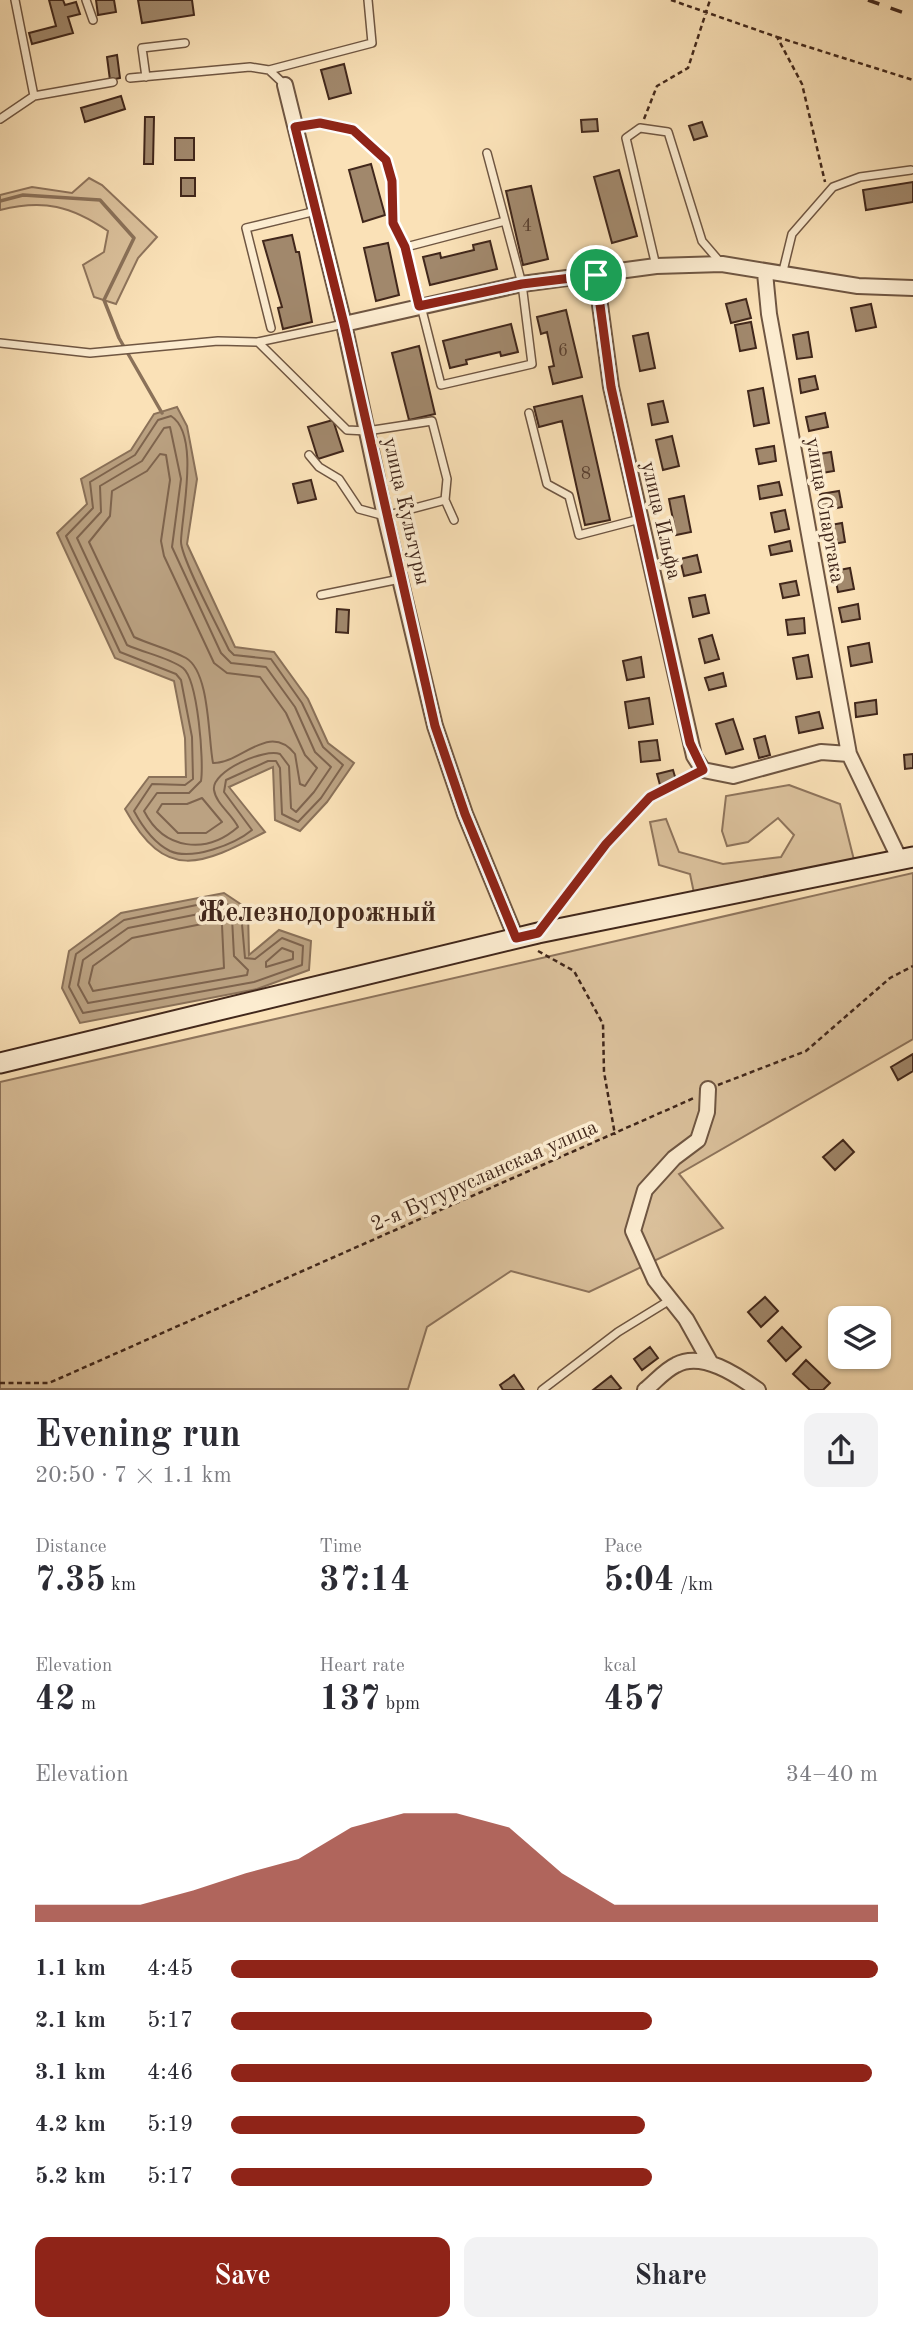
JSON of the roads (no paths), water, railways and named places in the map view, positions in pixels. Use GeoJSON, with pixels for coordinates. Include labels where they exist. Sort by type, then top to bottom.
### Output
{"type":"FeatureCollection","features":[{"type":"Feature","properties":{"kind":"street","name":"улица Культуры"},"geometry":{"type":"LineString","coordinates":[[285,85],[344,324],[385,516],[435,726],[465,814],[516,938]]}},
{"type":"Feature","properties":{"kind":"street"},"geometry":{"type":"LineString","coordinates":[[344,324],[522,284],[656,266],[722,264],[858,286],[913,288]]}},
{"type":"Feature","properties":{"kind":"street","name":"улица Спартака"},"geometry":{"type":"LineString","coordinates":[[765,273],[769,314],[849,754],[906,858]]}},
{"type":"Feature","properties":{"kind":"street","name":"улица Ильфа"},"geometry":{"type":"LineString","coordinates":[[596,275],[611,387],[690,743],[703,770]]}},
{"type":"Feature","properties":{"kind":"street"},"geometry":{"type":"LineString","coordinates":[[703,770],[733,776],[821,752],[849,754]]}},
{"type":"Feature","properties":{"kind":"street"},"geometry":{"type":"LineString","coordinates":[[0,1063],[538,933],[906,858]]}},
{"type":"Feature","properties":{"kind":"street"},"geometry":{"type":"LineString","coordinates":[[708,1089],[707,1112],[698,1140],[674,1158],[645,1190],[633,1231],[655,1280],[686,1319],[710,1363]]}},
{"type":"Feature","properties":{"kind":"street"},"geometry":{"type":"LineString","coordinates":[[645,1390],[677,1364],[710,1363],[758,1390]]}},
{"type":"Feature","properties":{"kind":"lane"},"geometry":{"type":"LineString","coordinates":[[15,0],[34,96]]}},
{"type":"Feature","properties":{"kind":"lane"},"geometry":{"type":"LineString","coordinates":[[86,0],[93,20]]}},
{"type":"Feature","properties":{"kind":"lane"},"geometry":{"type":"LineString","coordinates":[[130,78],[250,67],[269,70],[372,43],[368,0]]}},
{"type":"Feature","properties":{"kind":"lane"},"geometry":{"type":"LineString","coordinates":[[146,77],[142,48],[185,43]]}},
{"type":"Feature","properties":{"kind":"lane"},"geometry":{"type":"LineString","coordinates":[[269,70],[285,85]]}},
{"type":"Feature","properties":{"kind":"lane"},"geometry":{"type":"LineString","coordinates":[[0,119],[34,96],[113,82]]}},
{"type":"Feature","properties":{"kind":"lane"},"geometry":{"type":"LineString","coordinates":[[295,127],[320,123],[353,130],[386,160],[392,181],[393,223],[405,247],[441,385],[532,364],[522,284],[487,153]]}},
{"type":"Feature","properties":{"kind":"lane"},"geometry":{"type":"LineString","coordinates":[[656,266],[626,138],[640,128],[668,132],[702,241],[722,264]]}},
{"type":"Feature","properties":{"kind":"lane"},"geometry":{"type":"LineString","coordinates":[[782,275],[792,234],[833,187],[860,177],[911,170]]}},
{"type":"Feature","properties":{"kind":"lane"},"geometry":{"type":"LineString","coordinates":[[271,328],[246,228],[317,210]]}},
{"type":"Feature","properties":{"kind":"lane"},"geometry":{"type":"LineString","coordinates":[[405,247],[505,221]]}},
{"type":"Feature","properties":{"kind":"lane"},"geometry":{"type":"LineString","coordinates":[[0,343],[90,353],[218,341],[258,342],[344,324]]}},
{"type":"Feature","properties":{"kind":"lane"},"geometry":{"type":"LineString","coordinates":[[258,342],[347,430],[367,431],[432,421],[447,479],[446,500],[454,520]]}},
{"type":"Feature","properties":{"kind":"lane"},"geometry":{"type":"LineString","coordinates":[[529,413],[547,484],[569,496],[579,534],[640,519]]}},
{"type":"Feature","properties":{"kind":"lane"},"geometry":{"type":"LineString","coordinates":[[310,455],[318,467],[339,479],[359,509],[385,516],[446,500]]}},
{"type":"Feature","properties":{"kind":"lane"},"geometry":{"type":"LineString","coordinates":[[321,595],[400,579]]}},
{"type":"Feature","properties":{"kind":"lane"},"geometry":{"type":"LineString","coordinates":[[538,933],[606,844],[650,797],[703,770]]}},
{"type":"Feature","properties":{"kind":"lane"},"geometry":{"type":"LineString","coordinates":[[542,1390],[618,1332],[671,1300]]}},
{"type":"Feature","properties":{"kind":"lane"},"geometry":{"type":"LineString","coordinates":[[553,1381],[560,1390]]}},
{"type":"Feature","properties":{"kind":"water"},"geometry":{"type":"Polygon","coordinates":[[[177,407],[187,426],[197,479],[187,544],[235,647],[274,652],[308,699],[328,743],[354,763],[327,802],[300,831],[275,820],[273,767],[229,787],[265,832],[222,853],[186,861],[170,857],[155,848],[140,833],[125,809],[149,777],[186,777],[185,738],[174,681],[115,658],[57,533],[87,504],[81,479],[131,450],[154,414],[177,407]]]}},
{"type":"Feature","properties":{"kind":"water"},"geometry":{"type":"Polygon","coordinates":[[[224,893],[248,909],[249,955],[279,930],[311,941],[309,970],[257,989],[80,1023],[62,988],[69,951],[121,913],[224,893]]]}},
{"type":"Feature","properties":{"kind":"waterway"},"geometry":{"type":"LineString","coordinates":[[0,201],[23,195],[100,200],[134,238],[104,300],[119,338],[162,413]]}},
{"type":"Feature","properties":{"kind":"railway"},"geometry":{"type":"LineString","coordinates":[[868,0],[913,16]]}},
{"type":"Feature","properties":{"kind":"district","name":"Железнодорожный"},"geometry":{"type":"Point","coordinates":[317,911]}}]}
